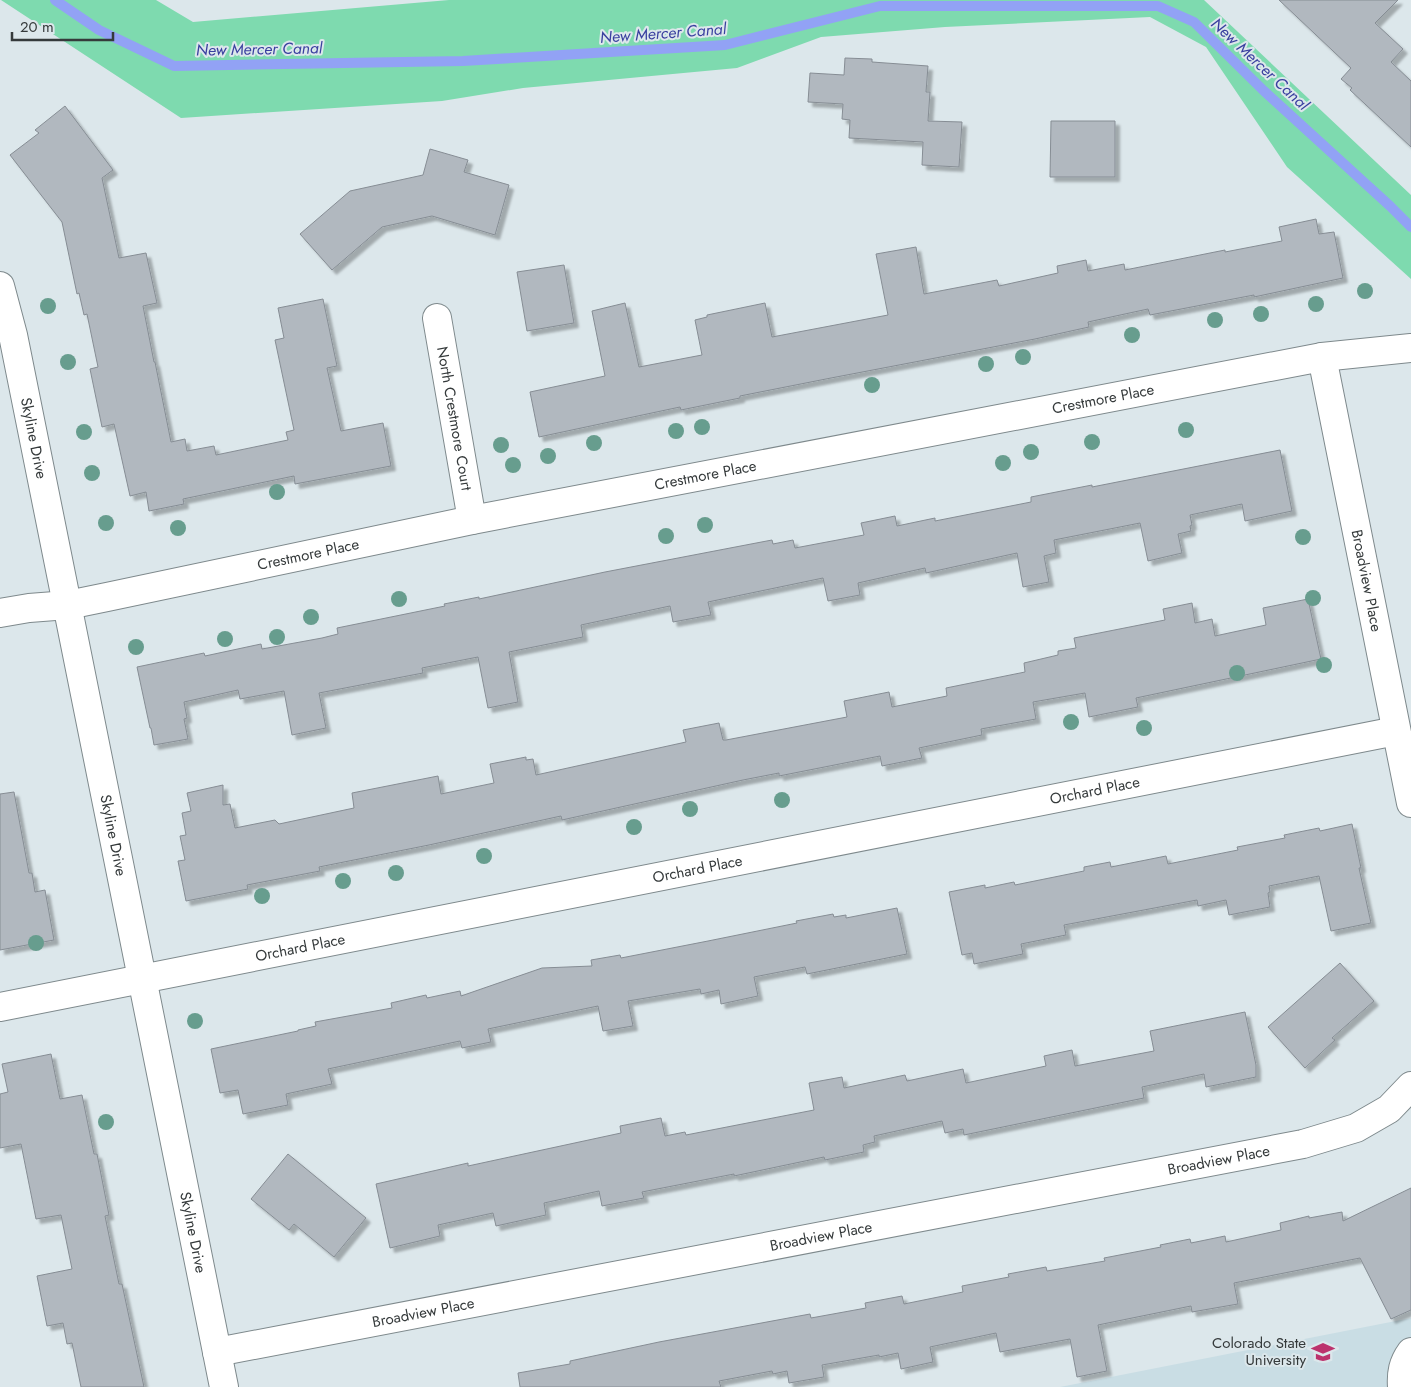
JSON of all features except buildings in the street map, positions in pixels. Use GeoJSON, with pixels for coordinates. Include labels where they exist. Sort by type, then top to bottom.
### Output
{"type":"FeatureCollection","features":[{"type":"Feature","properties":{"kind":"street","name":"Skyline Drive"},"geometry":{"type":"LineString","coordinates":[[0,286],[13,336],[68,605],[224,1387]]}},
{"type":"Feature","properties":{"kind":"street","name":"North Crestmore Court"},"geometry":{"type":"LineString","coordinates":[[437,318],[472,520]]}},
{"type":"Feature","properties":{"kind":"street","name":"Crestmore Place"},"geometry":{"type":"LineString","coordinates":[[0,613],[29,608],[68,605],[472,520],[1322,357],[1411,348]]}},
{"type":"Feature","properties":{"kind":"street","name":"Broadview Place"},"geometry":{"type":"LineString","coordinates":[[1322,357],[1411,803]]}},
{"type":"Feature","properties":{"kind":"street","name":"Orchard Place"},"geometry":{"type":"LineString","coordinates":[[0,1007],[1396,730]]}},
{"type":"Feature","properties":{"kind":"street","name":"Broadview Place"},"geometry":{"type":"LineString","coordinates":[[217,1352],[1303,1144],[1356,1128],[1389,1109],[1411,1086]]}},
{"type":"Feature","properties":{"kind":"street"},"geometry":{"type":"LineString","coordinates":[[1402,1387],[1401,1375],[1405,1361],[1411,1352]]}},
{"type":"Feature","properties":{"kind":"shaded area","name":"Colorado State University"},"geometry":{"type":"Polygon","coordinates":[[[1411,1318],[1411,1387],[1060,1387],[1411,1318]]]}},
{"type":"Feature","properties":{"kind":"green space"},"geometry":{"type":"Polygon","coordinates":[[[1,0],[156,0],[193,22],[449,0],[1204,0],[1411,195],[1411,279],[1287,167],[1206,47],[1150,17],[945,27],[821,37],[737,68],[523,88],[442,101],[181,118],[1,0]]]}},
{"type":"Feature","properties":{"kind":"waterway","name":"New Mercer Canal"},"geometry":{"type":"LineString","coordinates":[[55,0],[99,30],[174,66],[463,61],[725,45],[880,6],[1158,6],[1194,22],[1264,91],[1411,227]]}},
{"type":"Feature","properties":{"kind":"place","name":"Colorado State University"},"geometry":{"type":"Point","coordinates":[1323,1352]}}]}
